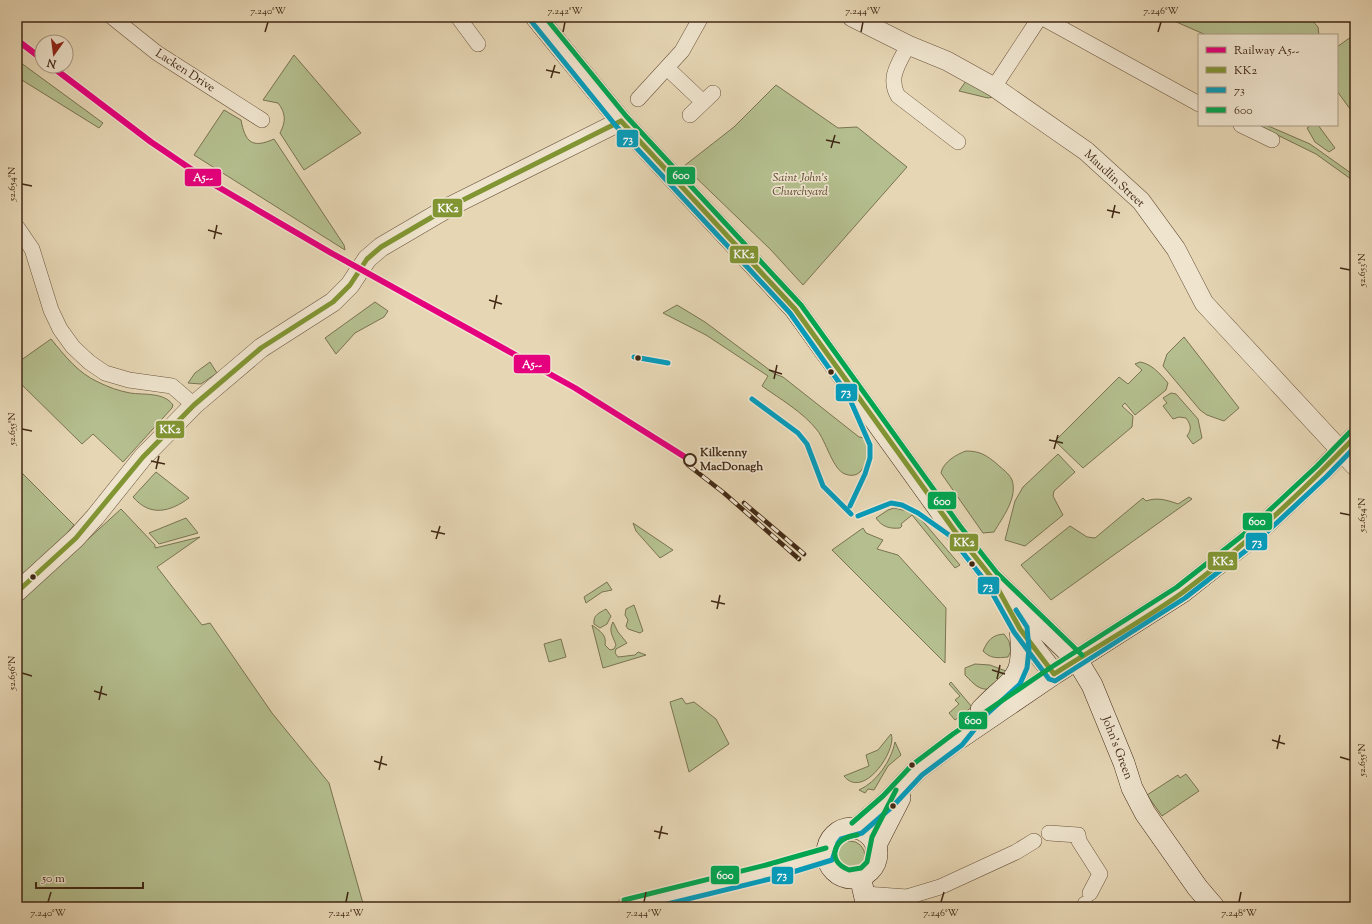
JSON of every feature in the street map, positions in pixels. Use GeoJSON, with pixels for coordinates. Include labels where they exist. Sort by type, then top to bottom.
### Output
{"type":"FeatureCollection","features":[{"type":"Feature","properties":{"kind":"main road"},"geometry":{"type":"LineString","coordinates":[[536,17],[621,121],[795,309],[954,530],[992,578],[1020,629],[1054,674]]}},
{"type":"Feature","properties":{"kind":"main road"},"geometry":{"type":"LineString","coordinates":[[864,892],[853,877],[839,873],[833,869],[828,855],[831,840],[836,834],[842,830],[857,828],[888,800],[917,770],[957,740],[1054,674],[1181,593],[1248,540],[1351,451]]}},
{"type":"Feature","properties":{"kind":"main road","name":"John's Green"},"geometry":{"type":"LineString","coordinates":[[992,578],[1077,660],[1094,689],[1124,763],[1132,788],[1159,834],[1197,887],[1214,907]]}},
{"type":"Feature","properties":{"kind":"main road"},"geometry":{"type":"LineString","coordinates":[[957,740],[982,709],[1014,680],[1020,666],[1022,650],[1020,629]]}},
{"type":"Feature","properties":{"kind":"main road"},"geometry":{"type":"LineString","coordinates":[[864,892],[876,858],[876,845],[886,823],[917,770]]}},
{"type":"Feature","properties":{"kind":"main road"},"geometry":{"type":"LineString","coordinates":[[857,828],[870,835],[876,845]]}},
{"type":"Feature","properties":{"kind":"street","name":"Lacken Drive"},"geometry":{"type":"LineString","coordinates":[[112,17],[157,53],[262,120]]}},
{"type":"Feature","properties":{"kind":"street"},"geometry":{"type":"LineString","coordinates":[[458,17],[478,44]]}},
{"type":"Feature","properties":{"kind":"street"},"geometry":{"type":"LineString","coordinates":[[638,99],[682,51],[701,17]]}},
{"type":"Feature","properties":{"kind":"street","name":"Maudlin Street"},"geometry":{"type":"LineString","coordinates":[[852,17],[908,45],[947,61],[994,87],[1086,151],[1141,200],[1176,249],[1204,303],[1351,451]]}},
{"type":"Feature","properties":{"kind":"street"},"geometry":{"type":"LineString","coordinates":[[994,87],[1041,17],[1198,103]]}},
{"type":"Feature","properties":{"kind":"street"},"geometry":{"type":"LineString","coordinates":[[908,45],[893,77],[893,87],[898,96],[958,142]]}},
{"type":"Feature","properties":{"kind":"street"},"geometry":{"type":"LineString","coordinates":[[667,68],[708,98],[690,115]]}},
{"type":"Feature","properties":{"kind":"street"},"geometry":{"type":"LineString","coordinates":[[17,592],[76,538],[95,517],[143,457],[194,405],[261,348],[333,302],[350,285],[367,259],[381,247],[451,206],[621,121]]}},
{"type":"Feature","properties":{"kind":"street"},"geometry":{"type":"LineString","coordinates":[[1244,126],[1272,140]]}},
{"type":"Feature","properties":{"kind":"street"},"geometry":{"type":"LineString","coordinates":[[17,227],[32,248],[51,310],[60,329],[73,347],[89,362],[105,373],[129,380],[172,386],[194,405]]}},
{"type":"Feature","properties":{"kind":"street"},"geometry":{"type":"LineString","coordinates":[[1049,832],[1078,835],[1079,841],[1100,874],[1086,901]]}},
{"type":"Feature","properties":{"kind":"street"},"geometry":{"type":"LineString","coordinates":[[864,892],[907,897],[940,887],[1016,852],[1034,842]]}},
{"type":"Feature","properties":{"kind":"street"},"geometry":{"type":"LineString","coordinates":[[626,907],[768,872],[828,855]]}},
{"type":"Feature","properties":{"kind":"green space"},"geometry":{"type":"Polygon","coordinates":[[[1165,17],[1309,17],[1318,27],[1319,34],[1204,34],[1165,17]]]}},
{"type":"Feature","properties":{"kind":"green space"},"geometry":{"type":"Polygon","coordinates":[[[1355,37],[1355,116],[1338,92],[1338,46],[1348,39],[1355,37]]]}},
{"type":"Feature","properties":{"kind":"green space"},"geometry":{"type":"Polygon","coordinates":[[[294,55],[361,133],[304,170],[280,133],[284,121],[283,110],[278,103],[263,100],[294,55]]]}},
{"type":"Feature","properties":{"kind":"green space"},"geometry":{"type":"Polygon","coordinates":[[[17,60],[34,74],[36,74],[103,123],[99,128],[17,77],[17,60]]]}},
{"type":"Feature","properties":{"kind":"green space"},"geometry":{"type":"Polygon","coordinates":[[[966,81],[992,97],[988,98],[959,91],[966,81]]]}},
{"type":"Feature","properties":{"kind":"green space","name":"Saint John's Churchyard"},"geometry":{"type":"Polygon","coordinates":[[[776,85],[838,128],[857,127],[907,167],[803,285],[771,250],[684,166],[734,127],[776,85]]]}},
{"type":"Feature","properties":{"kind":"green space"},"geometry":{"type":"Polygon","coordinates":[[[224,110],[241,120],[245,134],[251,142],[260,143],[274,139],[344,245],[345,250],[194,155],[224,110]]]}},
{"type":"Feature","properties":{"kind":"green space"},"geometry":{"type":"Polygon","coordinates":[[[1259,126],[1268,126],[1310,144],[1355,176],[1355,182],[1316,154],[1259,126]]]}},
{"type":"Feature","properties":{"kind":"green space"},"geometry":{"type":"Polygon","coordinates":[[[1310,126],[1319,126],[1335,148],[1329,152],[1315,142],[1307,128],[1310,126]]]}},
{"type":"Feature","properties":{"kind":"green space"},"geometry":{"type":"Polygon","coordinates":[[[375,302],[388,311],[384,317],[355,333],[336,354],[325,338],[375,302]]]}},
{"type":"Feature","properties":{"kind":"green space"},"geometry":{"type":"Polygon","coordinates":[[[677,305],[705,322],[775,374],[783,377],[859,437],[865,438],[867,451],[865,464],[862,470],[858,474],[852,475],[845,474],[837,467],[820,435],[811,423],[791,406],[762,386],[768,376],[706,335],[663,313],[677,305]]]}},
{"type":"Feature","properties":{"kind":"green space"},"geometry":{"type":"Polygon","coordinates":[[[1184,337],[1239,408],[1224,421],[1207,415],[1200,410],[1163,366],[1167,354],[1184,337]]]}},
{"type":"Feature","properties":{"kind":"green space"},"geometry":{"type":"Polygon","coordinates":[[[51,339],[72,364],[91,378],[106,386],[122,391],[159,396],[169,401],[173,405],[172,408],[123,462],[93,434],[82,444],[17,380],[17,363],[51,339]]]}},
{"type":"Feature","properties":{"kind":"green space"},"geometry":{"type":"Polygon","coordinates":[[[210,362],[217,373],[201,384],[188,383],[195,373],[210,362]]]}},
{"type":"Feature","properties":{"kind":"green space"},"geometry":{"type":"Polygon","coordinates":[[[1140,362],[1152,367],[1162,376],[1168,383],[1166,390],[1135,415],[1125,403],[1122,406],[1133,416],[1132,427],[1083,468],[1055,441],[1119,377],[1128,384],[1142,370],[1135,364],[1140,362]]]}},
{"type":"Feature","properties":{"kind":"green space"},"geometry":{"type":"Polygon","coordinates":[[[1171,393],[1176,394],[1198,419],[1202,438],[1193,444],[1187,436],[1190,431],[1190,427],[1186,418],[1179,417],[1173,419],[1163,406],[1167,403],[1163,398],[1171,393]]]}},
{"type":"Feature","properties":{"kind":"green space"},"geometry":{"type":"Polygon","coordinates":[[[966,451],[979,453],[986,456],[1005,471],[1012,480],[1013,494],[1011,501],[994,532],[983,533],[941,473],[947,462],[966,451]]]}},
{"type":"Feature","properties":{"kind":"green space"},"geometry":{"type":"Polygon","coordinates":[[[1058,454],[1075,472],[1054,491],[1053,496],[1063,515],[1025,546],[1005,540],[1015,501],[1023,487],[1058,454]]]}},
{"type":"Feature","properties":{"kind":"green space"},"geometry":{"type":"Polygon","coordinates":[[[17,468],[74,525],[62,539],[17,579],[17,468]]]}},
{"type":"Feature","properties":{"kind":"green space"},"geometry":{"type":"Polygon","coordinates":[[[156,472],[189,498],[175,507],[167,509],[153,510],[146,508],[133,497],[156,472]]]}},
{"type":"Feature","properties":{"kind":"green space"},"geometry":{"type":"Polygon","coordinates":[[[1189,497],[1192,499],[1051,600],[1021,565],[1070,526],[1087,537],[1095,538],[1143,498],[1146,501],[1154,499],[1170,501],[1178,504],[1189,497]]]}},
{"type":"Feature","properties":{"kind":"green space"},"geometry":{"type":"Polygon","coordinates":[[[894,508],[907,511],[912,514],[915,512],[960,565],[955,568],[912,515],[901,524],[902,526],[900,528],[886,527],[881,524],[876,518],[894,508]]]}},
{"type":"Feature","properties":{"kind":"green space"},"geometry":{"type":"Polygon","coordinates":[[[121,509],[155,545],[155,548],[200,537],[157,567],[202,625],[210,623],[272,713],[329,783],[364,907],[17,907],[17,604],[121,509]]]}},
{"type":"Feature","properties":{"kind":"green space"},"geometry":{"type":"Polygon","coordinates":[[[186,518],[198,533],[159,544],[149,533],[186,518]]]}},
{"type":"Feature","properties":{"kind":"green space"},"geometry":{"type":"Polygon","coordinates":[[[633,523],[673,550],[660,558],[636,531],[633,523]]]}},
{"type":"Feature","properties":{"kind":"green space"},"geometry":{"type":"Polygon","coordinates":[[[863,528],[866,533],[883,540],[877,549],[898,555],[946,608],[945,663],[832,550],[863,528]]]}},
{"type":"Feature","properties":{"kind":"green space"},"geometry":{"type":"Polygon","coordinates":[[[607,582],[612,590],[602,592],[586,603],[584,597],[607,582]]]}},
{"type":"Feature","properties":{"kind":"green space"},"geometry":{"type":"Polygon","coordinates":[[[634,605],[643,631],[640,633],[628,629],[626,626],[628,620],[625,615],[626,609],[634,605]]]}},
{"type":"Feature","properties":{"kind":"green space"},"geometry":{"type":"Polygon","coordinates":[[[606,609],[611,616],[607,624],[600,628],[594,624],[594,618],[606,609]]]}},
{"type":"Feature","properties":{"kind":"green space"},"geometry":{"type":"Polygon","coordinates":[[[613,622],[618,632],[627,643],[616,649],[615,653],[618,657],[635,655],[638,652],[646,655],[603,668],[592,625],[604,636],[605,645],[610,650],[614,649],[616,645],[611,631],[613,622]]]}},
{"type":"Feature","properties":{"kind":"green space"},"geometry":{"type":"Polygon","coordinates":[[[1004,634],[1009,641],[1011,651],[1008,657],[994,657],[983,651],[993,637],[1004,634]]]}},
{"type":"Feature","properties":{"kind":"green space"},"geometry":{"type":"Polygon","coordinates":[[[561,639],[566,657],[549,662],[544,644],[561,639]]]}},
{"type":"Feature","properties":{"kind":"green space"},"geometry":{"type":"Polygon","coordinates":[[[975,664],[990,665],[1006,671],[992,689],[984,689],[977,686],[965,675],[965,668],[975,664]]]}},
{"type":"Feature","properties":{"kind":"green space"},"geometry":{"type":"Polygon","coordinates":[[[951,682],[972,707],[955,720],[949,713],[959,704],[955,700],[960,696],[949,684],[951,682]]]}},
{"type":"Feature","properties":{"kind":"green space"},"geometry":{"type":"Polygon","coordinates":[[[682,698],[686,704],[694,702],[716,719],[729,744],[689,772],[670,702],[682,698]]]}},
{"type":"Feature","properties":{"kind":"green space"},"geometry":{"type":"Polygon","coordinates":[[[891,734],[892,741],[889,750],[878,770],[861,782],[852,782],[844,776],[869,766],[866,755],[878,750],[891,734]]]}},
{"type":"Feature","properties":{"kind":"green space"},"geometry":{"type":"Polygon","coordinates":[[[895,742],[901,755],[888,766],[874,790],[868,789],[865,793],[859,790],[872,782],[882,770],[887,763],[895,742]]]}},
{"type":"Feature","properties":{"kind":"green space"},"geometry":{"type":"Polygon","coordinates":[[[1186,774],[1199,791],[1162,816],[1147,795],[1178,775],[1180,778],[1186,774]]]}},
{"type":"Feature","properties":{"kind":"green space"},"geometry":{"type":"Polygon","coordinates":[[[850,841],[860,846],[865,856],[860,866],[850,871],[840,866],[835,856],[840,846],[850,841]]]}},
{"type":"Feature","properties":{"kind":"railway"},"geometry":{"type":"LineString","coordinates":[[688,465],[724,493],[799,559]]}},
{"type":"Feature","properties":{"kind":"railway"},"geometry":{"type":"LineString","coordinates":[[744,503],[804,554]]}},
{"type":"Feature","properties":{"kind":"rail line","name":"A5--"},"geometry":{"type":"LineString","coordinates":[[17,40],[34,53]]}},
{"type":"Feature","properties":{"kind":"rail line","name":"A5--"},"geometry":{"type":"LineString","coordinates":[[62,74],[151,142],[213,184],[333,254],[575,388],[693,462]]}},
{"type":"Feature","properties":{"kind":"transit line","name":"600"},"geometry":{"type":"LineString","coordinates":[[545,17],[626,116],[801,305],[960,526],[997,573],[1082,655]]}},
{"type":"Feature","properties":{"kind":"transit line","name":"73"},"geometry":{"type":"LineString","coordinates":[[531,21],[616,126],[790,313],[848,395],[870,445],[870,458],[865,474],[850,506]]}},
{"type":"Feature","properties":{"kind":"transit line","name":"KK2"},"geometry":{"type":"LineString","coordinates":[[621,121],[795,309],[954,530],[992,578],[1020,629],[1054,674],[1151,614],[1182,593],[1228,557],[1272,519],[1355,437]]}},
{"type":"Feature","properties":{"kind":"transit line","name":"KK2"},"geometry":{"type":"LineString","coordinates":[[17,592],[76,538],[143,457],[194,405],[261,348],[333,302],[350,285],[367,259],[381,247],[451,206],[621,121]]}},
{"type":"Feature","properties":{"kind":"transit line","name":"73"},"geometry":{"type":"LineString","coordinates":[[634,357],[668,363]]}},
{"type":"Feature","properties":{"kind":"transit line","name":"73"},"geometry":{"type":"LineString","coordinates":[[752,399],[798,433],[807,444],[823,486],[851,514]]}},
{"type":"Feature","properties":{"kind":"transit line","name":"600"},"geometry":{"type":"LineString","coordinates":[[852,823],[883,796],[912,765],[953,734],[1050,668],[1177,587],[1243,535],[1317,466],[1350,432]]}},
{"type":"Feature","properties":{"kind":"transit line","name":"73"},"geometry":{"type":"LineString","coordinates":[[858,516],[891,503],[902,505],[918,513],[949,535],[986,582],[1014,632],[1049,679],[1055,681],[1185,598],[1253,545],[1327,476],[1355,447]]}},
{"type":"Feature","properties":{"kind":"transit line","name":"73"},"geometry":{"type":"LineString","coordinates":[[655,907],[770,879],[832,860],[841,839],[862,833],[893,806],[922,775],[962,745],[987,714],[1020,684],[1027,668],[1029,649],[1027,627],[1016,610]]}},
{"type":"Feature","properties":{"kind":"transit line","name":"600"},"geometry":{"type":"LineString","coordinates":[[857,835],[843,840],[835,850],[837,861],[849,870],[861,868],[867,862],[872,837],[896,790]]}},
{"type":"Feature","properties":{"kind":"transit line","name":"600"},"geometry":{"type":"LineString","coordinates":[[624,900],[766,865],[826,848]]}},
{"type":"Feature","properties":{"kind":"place","name":"Kilkenny MacDonagh"},"geometry":{"type":"Point","coordinates":[690,460]}}]}
